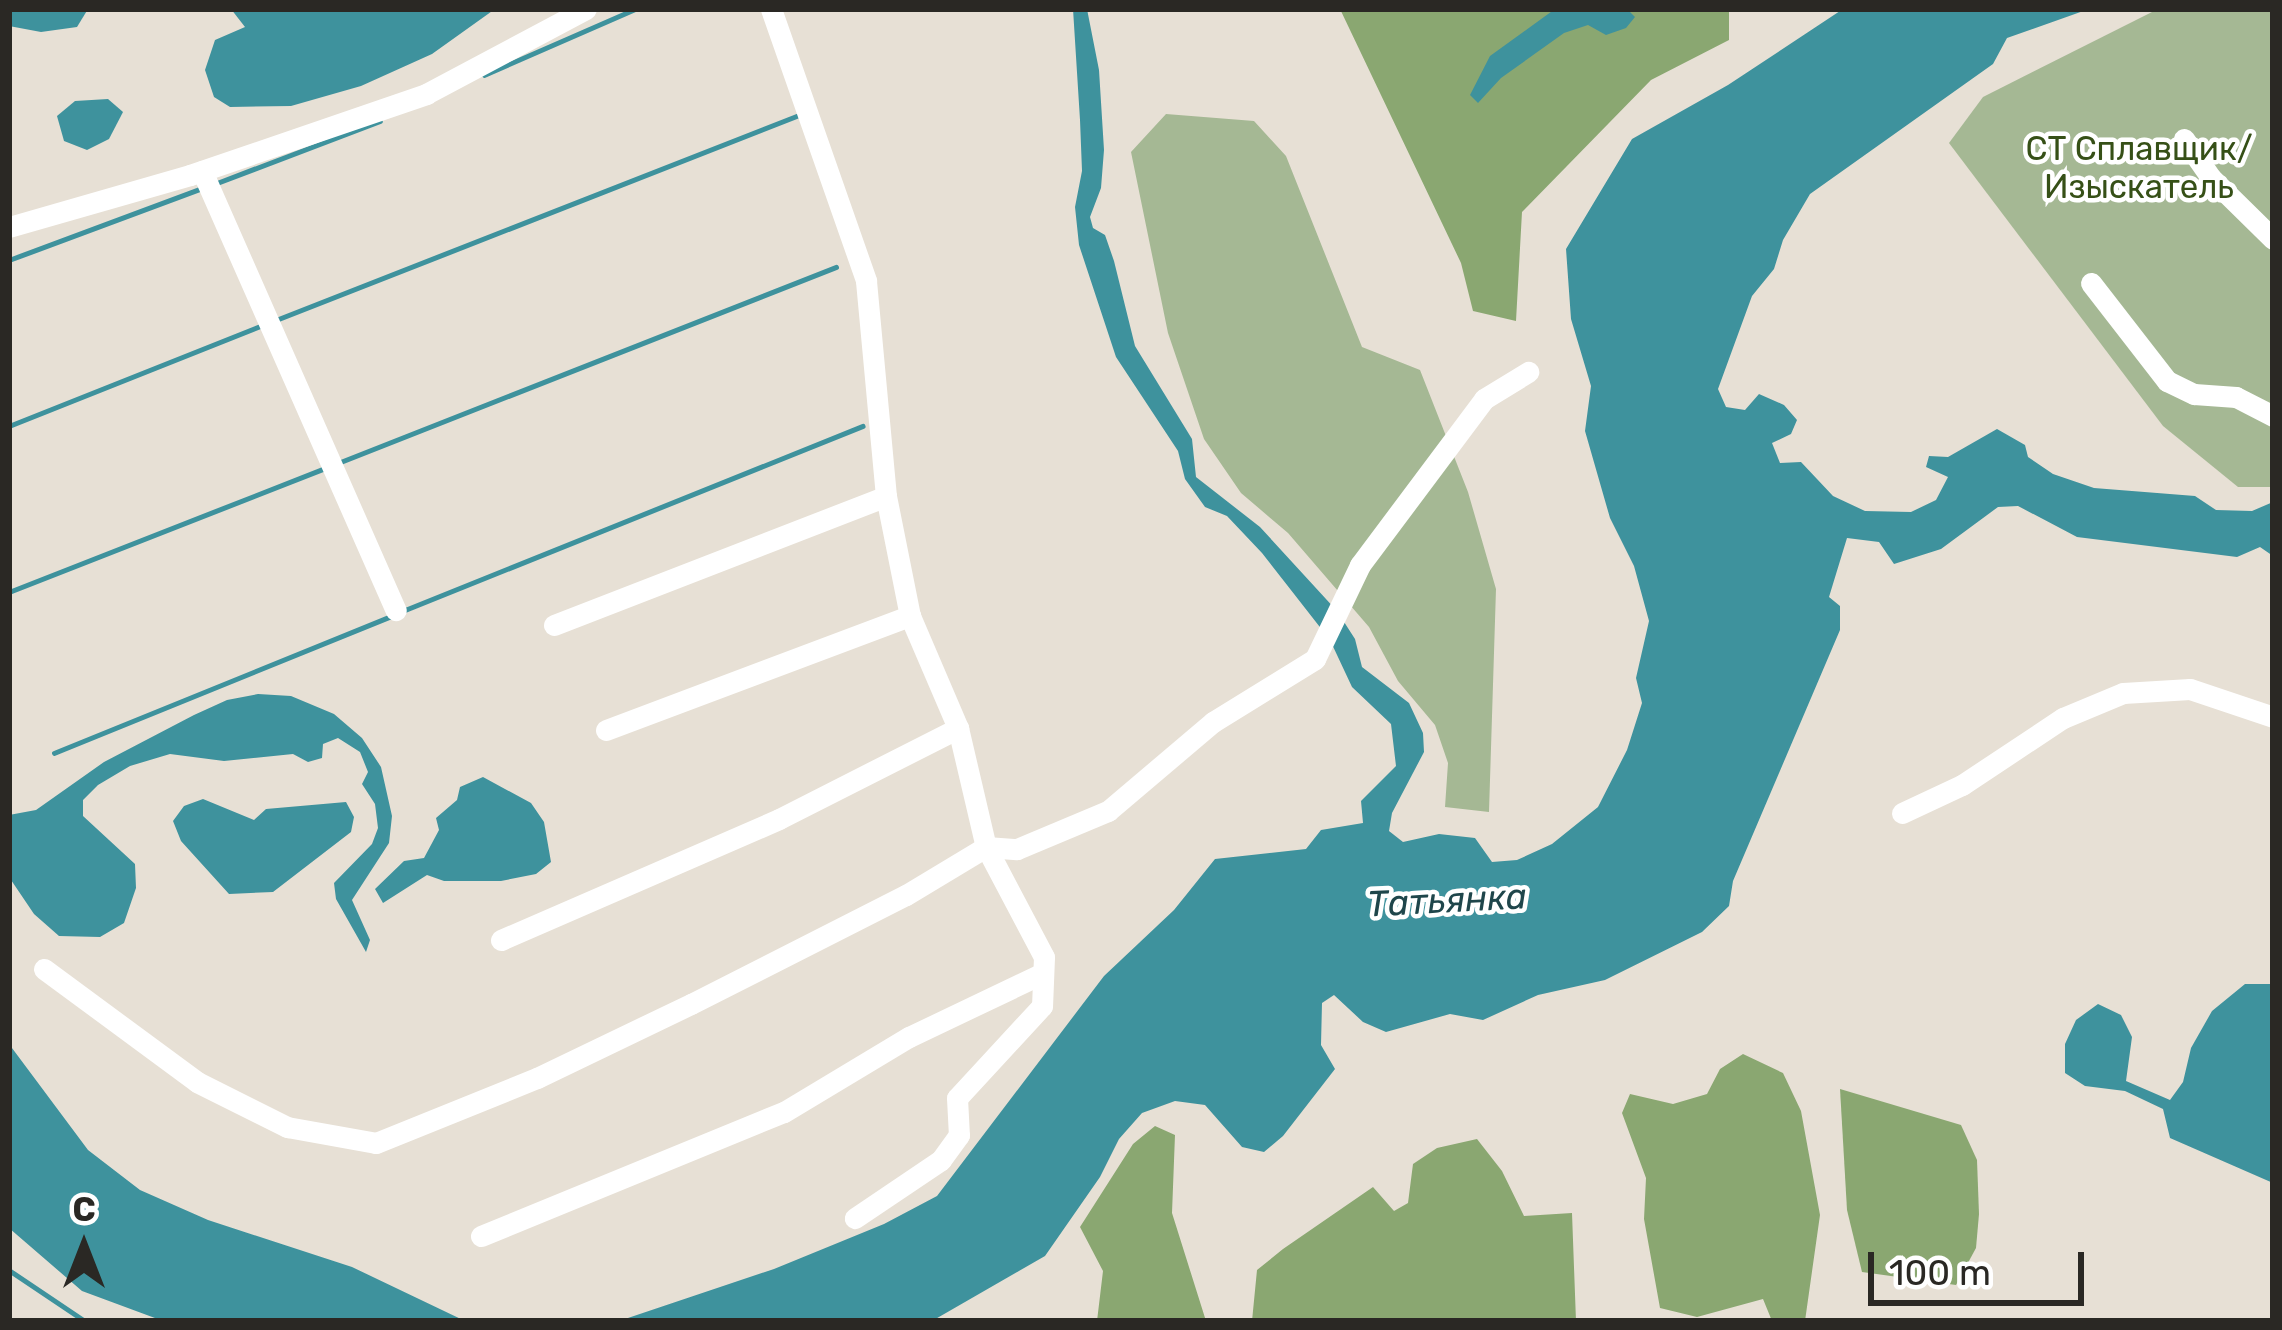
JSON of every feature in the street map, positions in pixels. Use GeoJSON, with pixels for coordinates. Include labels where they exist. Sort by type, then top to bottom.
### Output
{"type":"FeatureCollection","features":[{"type":"Feature","properties":{"kind":"street"},"geometry":{"type":"LineString","coordinates":[[9,227],[202,171],[426,94],[586,9]]}},
{"type":"Feature","properties":{"kind":"street"},"geometry":{"type":"LineString","coordinates":[[771,9],[866,280],[886,496],[910,616],[958,728],[986,847],[1044,957],[1042,1006],[957,1098],[959,1135],[941,1160],[855,1218]]}},
{"type":"Feature","properties":{"kind":"street"},"geometry":{"type":"LineString","coordinates":[[2184,139],[2211,178],[2273,239]]}},
{"type":"Feature","properties":{"kind":"street"},"geometry":{"type":"LineString","coordinates":[[202,171],[396,610]]}},
{"type":"Feature","properties":{"kind":"street"},"geometry":{"type":"LineString","coordinates":[[2091,283],[2167,381],[2194,394],[2236,397],[2273,416]]}},
{"type":"Feature","properties":{"kind":"street"},"geometry":{"type":"LineString","coordinates":[[44,969],[215,1091],[286,1127],[376,1143],[537,1078],[692,1004],[906,896],[986,847],[1017,849],[1108,811],[1213,722],[1315,659],[1360,565],[1484,399],[1528,372]]}},
{"type":"Feature","properties":{"kind":"street"},"geometry":{"type":"LineString","coordinates":[[554,625],[886,496]]}},
{"type":"Feature","properties":{"kind":"street"},"geometry":{"type":"LineString","coordinates":[[606,730],[910,616]]}},
{"type":"Feature","properties":{"kind":"street"},"geometry":{"type":"LineString","coordinates":[[1902,813],[1962,785],[2063,718],[2123,693],[2190,689],[2273,718]]}},
{"type":"Feature","properties":{"kind":"street"},"geometry":{"type":"LineString","coordinates":[[501,940],[778,819],[958,728]]}},
{"type":"Feature","properties":{"kind":"street"},"geometry":{"type":"LineString","coordinates":[[481,1236],[784,1112],[909,1037],[1043,973]]}},
{"type":"Feature","properties":{"kind":"green space"},"geometry":{"type":"Polygon","coordinates":[[[1340,9],[1729,9],[1729,40],[1651,80],[1522,212],[1516,321],[1473,311],[1461,263],[1340,9]]]}},
{"type":"Feature","properties":{"kind":"green space","name":"СТ Сплавщик/ Изыскатель"},"geometry":{"type":"Polygon","coordinates":[[[2158,9],[2273,9],[2273,487],[2238,487],[2163,426],[1949,143],[1983,97],[2158,9]]]}},
{"type":"Feature","properties":{"kind":"green space"},"geometry":{"type":"Polygon","coordinates":[[[1166,114],[1254,121],[1286,156],[1362,347],[1420,370],[1468,492],[1496,589],[1489,812],[1445,807],[1448,763],[1435,725],[1398,681],[1369,627],[1288,533],[1241,493],[1204,439],[1168,333],[1131,152],[1166,114]]]}},
{"type":"Feature","properties":{"kind":"green space"},"geometry":{"type":"Polygon","coordinates":[[[1743,1054],[1783,1073],[1801,1111],[1820,1215],[1805,1321],[1772,1321],[1763,1299],[1697,1317],[1660,1308],[1644,1219],[1646,1178],[1622,1113],[1630,1094],[1673,1104],[1707,1094],[1720,1069],[1743,1054]]]}},
{"type":"Feature","properties":{"kind":"green space"},"geometry":{"type":"Polygon","coordinates":[[[1840,1089],[1961,1125],[1977,1160],[1979,1214],[1976,1248],[1956,1285],[1862,1272],[1847,1210],[1840,1089]]]}},
{"type":"Feature","properties":{"kind":"green space"},"geometry":{"type":"Polygon","coordinates":[[[1155,1126],[1175,1135],[1172,1213],[1206,1321],[1097,1321],[1103,1271],[1080,1227],[1133,1144],[1155,1126]]]}},
{"type":"Feature","properties":{"kind":"green space"},"geometry":{"type":"Polygon","coordinates":[[[1477,1139],[1502,1171],[1524,1216],[1572,1213],[1576,1321],[1252,1321],[1257,1270],[1373,1187],[1394,1211],[1408,1203],[1413,1164],[1437,1148],[1477,1139]]]}},
{"type":"Feature","properties":{"kind":"water"},"geometry":{"type":"Polygon","coordinates":[[[9,9],[88,9],[77,27],[41,32],[9,26],[9,9]]]}},
{"type":"Feature","properties":{"kind":"water"},"geometry":{"type":"Polygon","coordinates":[[[231,9],[495,9],[432,54],[361,86],[291,106],[230,107],[214,97],[205,70],[215,40],[245,27],[231,9]]]}},
{"type":"Feature","properties":{"kind":"water","name":"Татьянка"},"geometry":{"type":"Polygon","coordinates":[[[1073,9],[1087,9],[1099,70],[1104,150],[1101,188],[1090,217],[1093,228],[1105,235],[1135,346],[1192,439],[1196,477],[1260,527],[1337,611],[1355,639],[1362,667],[1409,703],[1423,733],[1424,752],[1392,813],[1389,831],[1403,842],[1439,834],[1475,838],[1492,862],[1517,860],[1552,844],[1598,807],[1627,750],[1642,703],[1636,678],[1649,621],[1634,566],[1610,518],[1585,431],[1591,386],[1571,319],[1566,249],[1632,139],[1728,85],[1843,9],[2089,9],[2007,38],[1993,64],[1810,194],[1783,240],[1774,269],[1752,296],[1718,389],[1726,407],[1745,410],[1759,394],[1784,405],[1797,420],[1791,434],[1772,443],[1780,463],[1801,462],[1833,496],[1865,511],[1911,512],[1936,500],[1948,477],[1926,467],[1929,456],[1948,457],[1997,429],[2025,445],[2028,457],[2053,474],[2094,488],[2195,496],[2216,510],[2252,511],[2273,502],[2273,556],[2260,547],[2237,557],[2077,537],[2018,506],[1998,507],[1941,549],[1894,564],[1879,542],[1847,538],[1829,597],[1840,606],[1840,630],[1733,881],[1729,906],[1702,932],[1605,980],[1538,995],[1483,1020],[1450,1014],[1386,1032],[1363,1022],[1334,995],[1322,1003],[1321,1045],[1335,1069],[1283,1136],[1264,1152],[1242,1147],[1205,1105],[1175,1101],[1142,1113],[1119,1139],[1100,1177],[1045,1256],[932,1321],[619,1321],[774,1269],[884,1224],[937,1196],[1104,976],[1174,910],[1215,859],[1306,849],[1321,830],[1363,823],[1361,801],[1396,766],[1391,724],[1352,687],[1330,640],[1262,553],[1227,516],[1205,507],[1185,479],[1178,451],[1116,357],[1079,245],[1075,207],[1082,171],[1073,9]]]}},
{"type":"Feature","properties":{"kind":"water"},"geometry":{"type":"Polygon","coordinates":[[[1555,9],[1627,9],[1635,17],[1626,28],[1606,35],[1588,25],[1564,33],[1501,78],[1478,103],[1470,95],[1490,56],[1555,9]]]}},
{"type":"Feature","properties":{"kind":"water"},"geometry":{"type":"Polygon","coordinates":[[[108,99],[123,112],[109,139],[87,150],[64,141],[57,116],[75,101],[108,99]]]}},
{"type":"Feature","properties":{"kind":"water"},"geometry":{"type":"Polygon","coordinates":[[[258,694],[291,696],[334,714],[362,738],[381,767],[392,816],[389,843],[352,900],[370,940],[366,952],[336,899],[334,883],[372,844],[378,828],[375,804],[362,784],[368,772],[360,752],[338,738],[323,744],[322,758],[308,762],[293,754],[224,761],[170,754],[130,766],[83,800],[83,816],[135,864],[136,888],[124,923],[100,937],[59,936],[34,914],[9,877],[9,815],[36,810],[104,762],[194,715],[227,700],[258,694]]]}},
{"type":"Feature","properties":{"kind":"water"},"geometry":{"type":"Polygon","coordinates":[[[483,777],[531,803],[544,822],[551,862],[536,874],[501,881],[444,881],[427,875],[383,903],[375,889],[404,861],[424,858],[439,830],[436,818],[457,800],[460,787],[483,777]]]}},
{"type":"Feature","properties":{"kind":"water"},"geometry":{"type":"Polygon","coordinates":[[[203,799],[254,820],[266,809],[346,802],[354,817],[351,832],[273,892],[229,894],[181,841],[173,821],[184,806],[203,799]]]}},
{"type":"Feature","properties":{"kind":"water"},"geometry":{"type":"Polygon","coordinates":[[[2245,984],[2273,984],[2273,1183],[2170,1138],[2163,1109],[2125,1091],[2085,1086],[2065,1073],[2065,1044],[2076,1020],[2098,1004],[2121,1015],[2132,1037],[2126,1081],[2170,1100],[2183,1082],[2191,1048],[2212,1011],[2245,984]]]}},
{"type":"Feature","properties":{"kind":"water"},"geometry":{"type":"Polygon","coordinates":[[[9,1044],[88,1150],[140,1190],[208,1220],[352,1267],[465,1321],[163,1321],[82,1291],[9,1228],[9,1044]]]}},
{"type":"Feature","properties":{"kind":"waterway"},"geometry":{"type":"LineString","coordinates":[[484,75],[635,9]]}},
{"type":"Feature","properties":{"kind":"waterway"},"geometry":{"type":"LineString","coordinates":[[276,320],[799,115]]}},
{"type":"Feature","properties":{"kind":"waterway"},"geometry":{"type":"LineString","coordinates":[[217,183],[380,121]]}},
{"type":"Feature","properties":{"kind":"waterway"},"geometry":{"type":"LineString","coordinates":[[9,260],[200,189]]}},
{"type":"Feature","properties":{"kind":"waterway"},"geometry":{"type":"LineString","coordinates":[[338,463],[836,267]]}},
{"type":"Feature","properties":{"kind":"waterway"},"geometry":{"type":"LineString","coordinates":[[9,426],[260,326]]}},
{"type":"Feature","properties":{"kind":"waterway"},"geometry":{"type":"LineString","coordinates":[[405,610],[862,426]]}},
{"type":"Feature","properties":{"kind":"waterway"},"geometry":{"type":"LineString","coordinates":[[9,592],[328,467]]}},
{"type":"Feature","properties":{"kind":"waterway"},"geometry":{"type":"LineString","coordinates":[[54,753],[389,617]]}},
{"type":"Feature","properties":{"kind":"waterway"},"geometry":{"type":"LineString","coordinates":[[9,1270],[85,1321]]}}]}
